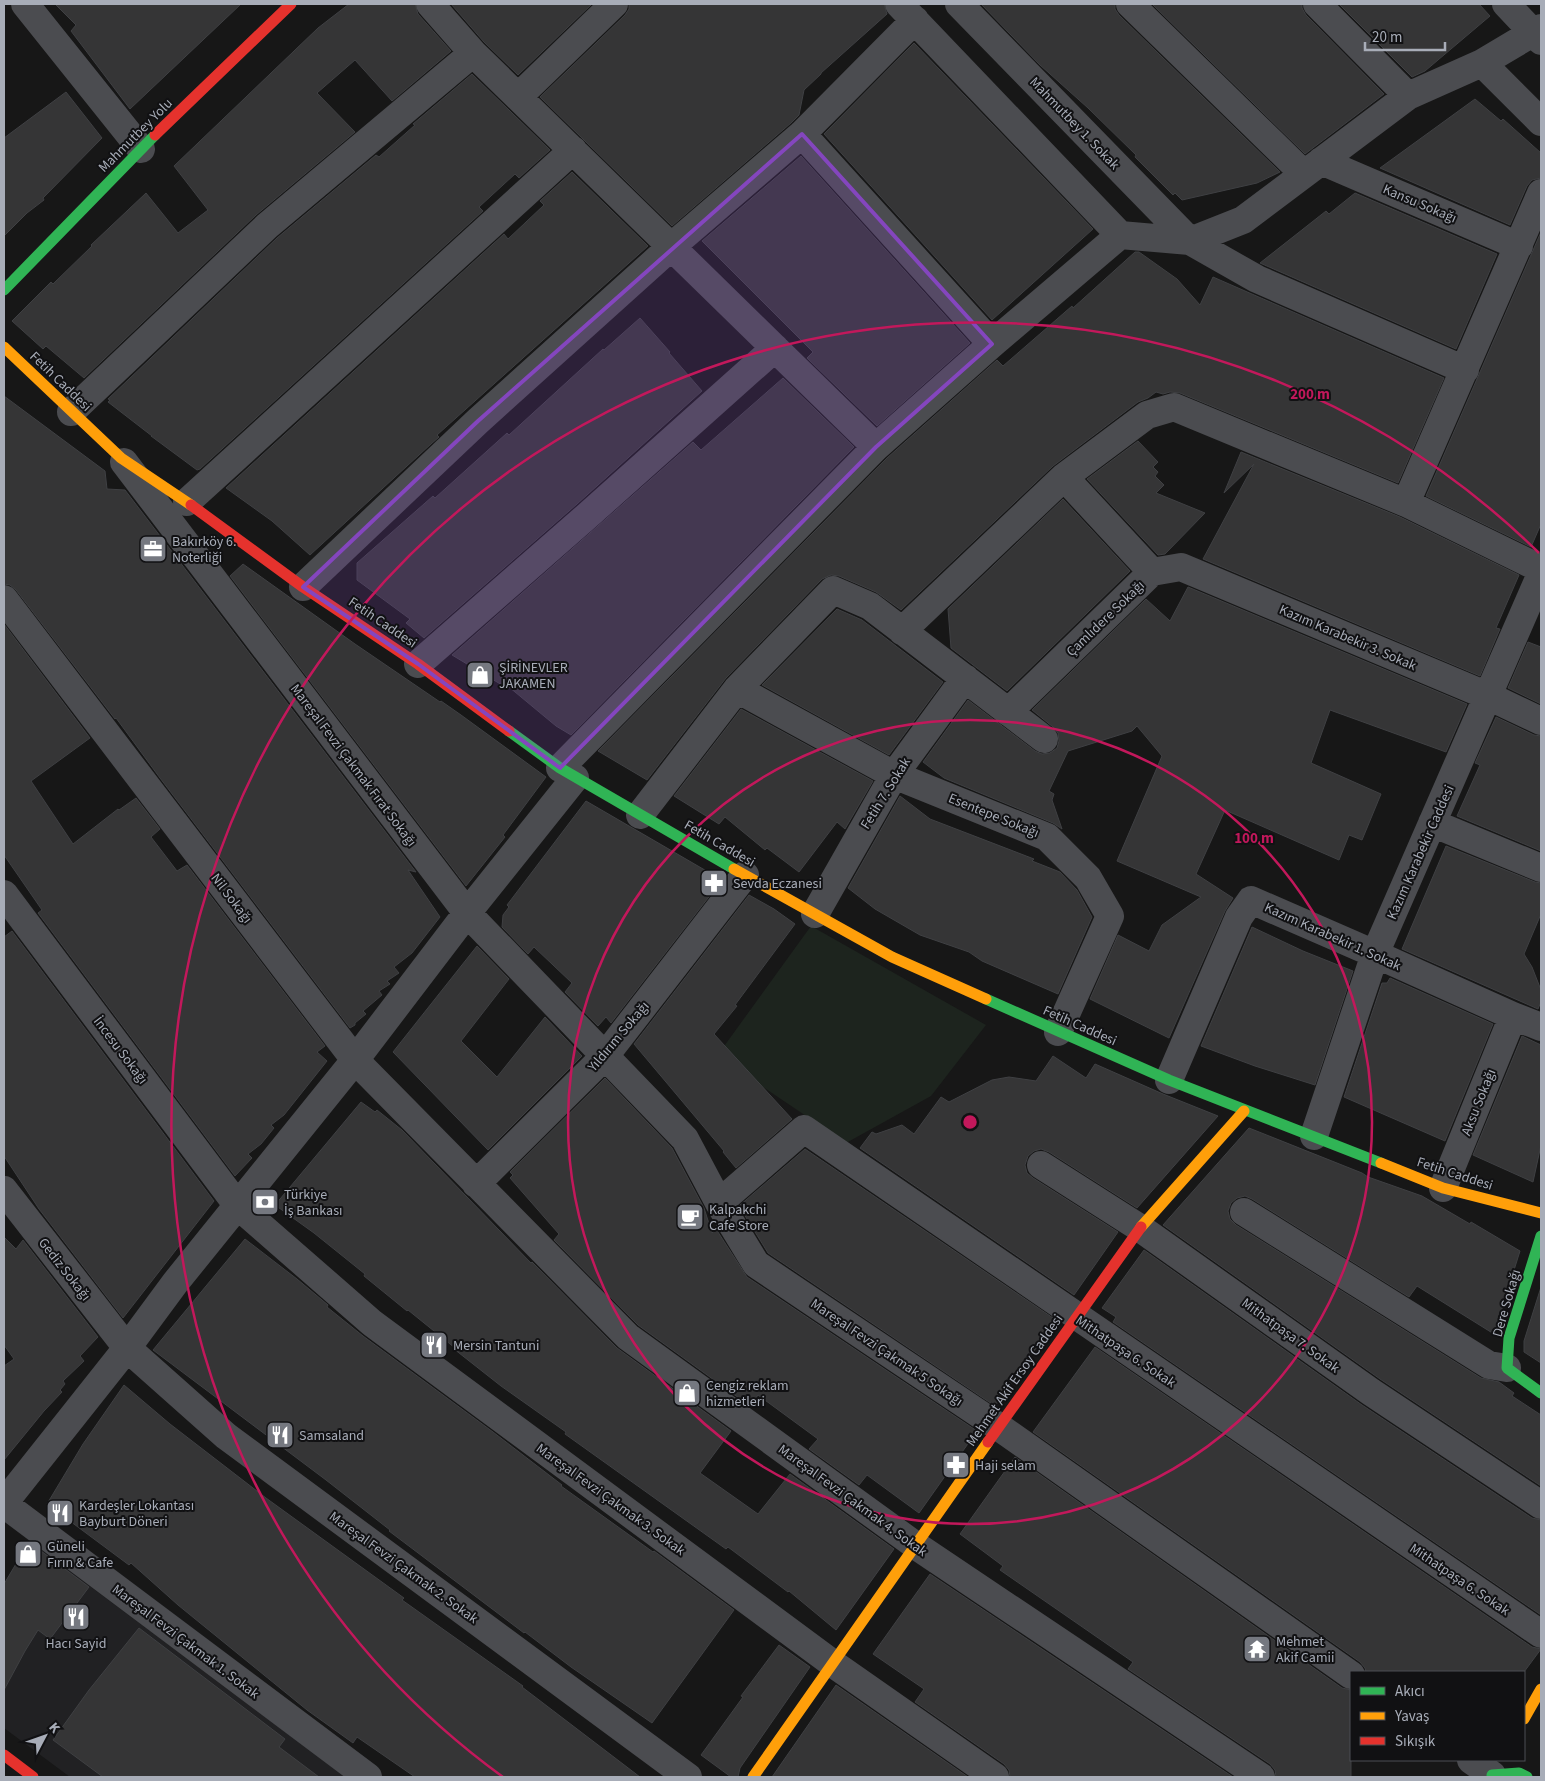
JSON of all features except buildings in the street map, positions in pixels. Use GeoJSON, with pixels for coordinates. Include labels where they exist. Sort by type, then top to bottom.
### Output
{"type":"FeatureCollection","features":[{"type":"Feature","properties":{"kind":"street"},"geometry":{"type":"LineString","coordinates":[[25,4],[142,149]]}},
{"type":"Feature","properties":{"kind":"street","name":"Mahmutbey Yolu"},"geometry":{"type":"LineString","coordinates":[[4,290],[142,149],[291,4]]}},
{"type":"Feature","properties":{"kind":"street"},"geometry":{"type":"LineString","coordinates":[[430,4],[473,53],[876,446]]}},
{"type":"Feature","properties":{"kind":"street"},"geometry":{"type":"LineString","coordinates":[[518,97],[614,4]]}},
{"type":"Feature","properties":{"kind":"street","name":"Mahmutbey 1. Sokak"},"geometry":{"type":"LineString","coordinates":[[959,4],[1190,241]]}},
{"type":"Feature","properties":{"kind":"street"},"geometry":{"type":"LineString","coordinates":[[1130,4],[1313,168]]}},
{"type":"Feature","properties":{"kind":"street"},"geometry":{"type":"LineString","coordinates":[[1317,4],[1408,96]]}},
{"type":"Feature","properties":{"kind":"street"},"geometry":{"type":"LineString","coordinates":[[1190,241],[1243,220],[1408,96],[1482,63],[1539,34],[1506,4]]}},
{"type":"Feature","properties":{"kind":"street"},"geometry":{"type":"LineString","coordinates":[[303,587],[478,421],[671,247],[802,134],[907,12],[1120,235],[1190,241],[1257,279],[1465,370]]}},
{"type":"Feature","properties":{"kind":"street"},"geometry":{"type":"LineString","coordinates":[[71,412],[267,226],[473,53]]}},
{"type":"Feature","properties":{"kind":"street"},"geometry":{"type":"LineString","coordinates":[[1482,63],[1541,122]]}},
{"type":"Feature","properties":{"kind":"street"},"geometry":{"type":"LineString","coordinates":[[802,134],[992,344]]}},
{"type":"Feature","properties":{"kind":"street"},"geometry":{"type":"LineString","coordinates":[[187,502],[573,150]]}},
{"type":"Feature","properties":{"kind":"street","name":"Kansu Sokağı"},"geometry":{"type":"LineString","coordinates":[[1313,168],[1519,246]]}},
{"type":"Feature","properties":{"kind":"street"},"geometry":{"type":"LineString","coordinates":[[1406,503],[1541,193]]}},
{"type":"Feature","properties":{"kind":"street"},"geometry":{"type":"LineString","coordinates":[[4,1504],[127,1348],[175,1283],[355,1060],[467,913],[568,773],[876,446],[1120,235]]}},
{"type":"Feature","properties":{"kind":"street","name":"Fetih Caddesi"},"geometry":{"type":"LineString","coordinates":[[4,347],[121,458],[187,502],[303,587],[418,664],[568,773],[745,875],[892,957],[1169,1080],[1443,1188],[1541,1213]]}},
{"type":"Feature","properties":{"kind":"street"},"geometry":{"type":"LineString","coordinates":[[418,664],[587,516],[774,348]]}},
{"type":"Feature","properties":{"kind":"street"},"geometry":{"type":"LineString","coordinates":[[902,630],[1064,477],[1147,415],[1174,407],[1406,503],[1541,569]]}},
{"type":"Feature","properties":{"kind":"street","name":"Mareşal Fevzi Çakmak Fırat Sokağı"},"geometry":{"type":"LineString","coordinates":[[121,458],[467,913],[605,1056]]}},
{"type":"Feature","properties":{"kind":"street","name":"Çamlıdere Sokağı"},"geometry":{"type":"LineString","coordinates":[[1008,712],[1152,572],[1064,477]]}},
{"type":"Feature","properties":{"kind":"street","name":"Kazım Karabekir 3. Sokak"},"geometry":{"type":"LineString","coordinates":[[1152,572],[1181,567],[1488,696],[1541,721]]}},
{"type":"Feature","properties":{"kind":"street","name":"Kazım Karabekir Caddesi"},"geometry":{"type":"LineString","coordinates":[[1314,1136],[1375,954],[1541,574]]}},
{"type":"Feature","properties":{"kind":"street"},"geometry":{"type":"LineString","coordinates":[[640,814],[737,689],[833,590],[870,606],[1044,739]]}},
{"type":"Feature","properties":{"kind":"street","name":"Nil Sokağı"},"geometry":{"type":"LineString","coordinates":[[4,599],[355,1060],[476,1184]]}},
{"type":"Feature","properties":{"kind":"street","name":"Fetih 7. Sokak"},"geometry":{"type":"LineString","coordinates":[[815,914],[894,775],[965,678]]}},
{"type":"Feature","properties":{"kind":"street","name":"Esentepe Sokağı"},"geometry":{"type":"LineString","coordinates":[[737,689],[894,775],[1047,836],[1088,878],[1110,916],[1058,1032]]}},
{"type":"Feature","properties":{"kind":"street"},"geometry":{"type":"LineString","coordinates":[[1432,823],[1541,868]]}},
{"type":"Feature","properties":{"kind":"street","name":"Yıldırım Sokağı"},"geometry":{"type":"LineString","coordinates":[[476,1184],[605,1056],[745,875]]}},
{"type":"Feature","properties":{"kind":"street","name":"İncesu Sokağı"},"geometry":{"type":"LineString","coordinates":[[4,894],[238,1206]]}},
{"type":"Feature","properties":{"kind":"street","name":"Kazım Karabekir 1. Sokak"},"geometry":{"type":"LineString","coordinates":[[1169,1080],[1238,917],[1251,900],[1541,1027]]}},
{"type":"Feature","properties":{"kind":"street","name":"Aksu Sokağı"},"geometry":{"type":"LineString","coordinates":[[1443,1188],[1513,1016]]}},
{"type":"Feature","properties":{"kind":"street","name":"Mareşal Fevzi Çakmak 5 Sokağı"},"geometry":{"type":"LineString","coordinates":[[605,1056],[685,1139],[719,1203],[756,1264],[999,1427],[1350,1674]]}},
{"type":"Feature","properties":{"kind":"street","name":"Mehmet Akif Ersoy Caddesi"},"geometry":{"type":"LineString","coordinates":[[753,1777],[1140,1228],[1244,1111]]}},
{"type":"Feature","properties":{"kind":"street","name":"Mithatpaşa 6. Sokak"},"geometry":{"type":"LineString","coordinates":[[719,1203],[804,1129],[1541,1634]]}},
{"type":"Feature","properties":{"kind":"street","name":"Mithatpaşa 7. Sokak"},"geometry":{"type":"LineString","coordinates":[[1041,1165],[1140,1228],[1371,1392],[1541,1505]]}},
{"type":"Feature","properties":{"kind":"street","name":"Mareşal Fevzi Çakmak 4. Sokak"},"geometry":{"type":"LineString","coordinates":[[476,1184],[628,1337],[915,1545],[1261,1777]]}},
{"type":"Feature","properties":{"kind":"street","name":"Gediz Sokağı"},"geometry":{"type":"LineString","coordinates":[[4,1190],[127,1348]]}},
{"type":"Feature","properties":{"kind":"street","name":"Mareşal Fevzi Çakmak 3. Sokak"},"geometry":{"type":"LineString","coordinates":[[238,1206],[372,1323],[832,1663],[995,1777]]}},
{"type":"Feature","properties":{"kind":"street"},"geometry":{"type":"LineString","coordinates":[[1244,1212],[1489,1365],[1507,1368],[1541,1393]]}},
{"type":"Feature","properties":{"kind":"street","name":"Dere Sokağı"},"geometry":{"type":"LineString","coordinates":[[1507,1368],[1510,1338],[1541,1236]]}},
{"type":"Feature","properties":{"kind":"street","name":"Mareşal Fevzi Çakmak 2. Sokak"},"geometry":{"type":"LineString","coordinates":[[127,1348],[226,1436],[688,1777]]}},
{"type":"Feature","properties":{"kind":"street","name":"Mareşal Fevzi Çakmak 1. Sokak"},"geometry":{"type":"LineString","coordinates":[[4,1504],[368,1777]]}},
{"type":"Feature","properties":{"kind":"street"},"geometry":{"type":"LineString","coordinates":[[1525,1717],[1541,1689]]}},
{"type":"Feature","properties":{"kind":"street"},"geometry":{"type":"LineString","coordinates":[[4,1755],[33,1777]]}},
{"type":"Feature","properties":{"kind":"street"},"geometry":{"type":"LineString","coordinates":[[1488,1768],[1519,1773],[1527,1777]]}},
{"type":"Feature","properties":{"kind":"highlighted area"},"geometry":{"type":"Polygon","coordinates":[[[802,134],[992,344],[876,447],[560,768],[418,664],[303,587],[478,421],[802,134]]]}},
{"type":"Feature","properties":{"kind":"shaded area"},"geometry":{"type":"Polygon","coordinates":[[[811,926],[986,1025],[931,1096],[846,1143],[717,1056],[811,926]]]}},
{"type":"Feature","properties":{"kind":"shaded area"},"geometry":{"type":"Polygon","coordinates":[[[36,1546],[346,1777],[70,1777],[4,1728],[4,1595],[36,1546]]]}},
{"type":"Feature","properties":{"kind":"traffic: fast"},"geometry":{"type":"LineString","coordinates":[[4,290],[155,135]]}},
{"type":"Feature","properties":{"kind":"traffic: fast"},"geometry":{"type":"LineString","coordinates":[[509,731],[560,768],[734,869]]}},
{"type":"Feature","properties":{"kind":"traffic: fast"},"geometry":{"type":"LineString","coordinates":[[986,999],[1169,1080],[1381,1163]]}},
{"type":"Feature","properties":{"kind":"traffic: fast"},"geometry":{"type":"LineString","coordinates":[[1541,1236],[1509,1338],[1507,1368],[1541,1393]]}},
{"type":"Feature","properties":{"kind":"traffic: fast"},"geometry":{"type":"LineString","coordinates":[[1492,1775],[1519,1773],[1527,1777]]}},
{"type":"Feature","properties":{"kind":"traffic: slow"},"geometry":{"type":"LineString","coordinates":[[4,347],[121,458],[191,505]]}},
{"type":"Feature","properties":{"kind":"traffic: slow"},"geometry":{"type":"LineString","coordinates":[[734,869],[892,957],[986,999]]}},
{"type":"Feature","properties":{"kind":"traffic: slow"},"geometry":{"type":"LineString","coordinates":[[1141,1227],[1244,1111]]}},
{"type":"Feature","properties":{"kind":"traffic: slow"},"geometry":{"type":"LineString","coordinates":[[1381,1163],[1443,1188],[1541,1213]]}},
{"type":"Feature","properties":{"kind":"traffic: slow"},"geometry":{"type":"LineString","coordinates":[[753,1777],[988,1442]]}},
{"type":"Feature","properties":{"kind":"traffic: slow"},"geometry":{"type":"LineString","coordinates":[[1525,1717],[1541,1689]]}},
{"type":"Feature","properties":{"kind":"traffic: jam"},"geometry":{"type":"LineString","coordinates":[[155,135],[291,4]]}},
{"type":"Feature","properties":{"kind":"traffic: jam"},"geometry":{"type":"LineString","coordinates":[[191,505],[303,587],[418,664],[509,731]]}},
{"type":"Feature","properties":{"kind":"traffic: jam"},"geometry":{"type":"LineString","coordinates":[[988,1442],[1141,1227]]}},
{"type":"Feature","properties":{"kind":"traffic: jam"},"geometry":{"type":"LineString","coordinates":[[4,1755],[33,1777]]}},
{"type":"Feature","properties":{"kind":"place","name":"Bakırköy 6. Noterliği"},"geometry":{"type":"Point","coordinates":[153,549]}},
{"type":"Feature","properties":{"kind":"place","name":"ŞİRİNEVLER JAKAMEN"},"geometry":{"type":"Point","coordinates":[480,675]}},
{"type":"Feature","properties":{"kind":"place","name":"Sevda Eczanesi"},"geometry":{"type":"Point","coordinates":[714,883]}},
{"type":"Feature","properties":{"kind":"place","name":"Türkiye İş Bankası"},"geometry":{"type":"Point","coordinates":[265,1202]}},
{"type":"Feature","properties":{"kind":"place","name":"Kalpakchi Cafe Store"},"geometry":{"type":"Point","coordinates":[690,1217]}},
{"type":"Feature","properties":{"kind":"place","name":"Mersin Tantuni"},"geometry":{"type":"Point","coordinates":[434,1345]}},
{"type":"Feature","properties":{"kind":"place","name":"Cengiz reklam hizmetleri"},"geometry":{"type":"Point","coordinates":[687,1393]}},
{"type":"Feature","properties":{"kind":"place","name":"Samsaland"},"geometry":{"type":"Point","coordinates":[280,1435]}},
{"type":"Feature","properties":{"kind":"place","name":"Haji selam"},"geometry":{"type":"Point","coordinates":[956,1465]}},
{"type":"Feature","properties":{"kind":"place","name":"Kardeşler Lokantası Bayburt Döneri"},"geometry":{"type":"Point","coordinates":[60,1513]}},
{"type":"Feature","properties":{"kind":"place","name":"Güneli Fırın & Cafe"},"geometry":{"type":"Point","coordinates":[28,1554]}},
{"type":"Feature","properties":{"kind":"place","name":"Hacı Sayid"},"geometry":{"type":"Point","coordinates":[76,1617]}},
{"type":"Feature","properties":{"kind":"place","name":"Mehmet Akif Camii"},"geometry":{"type":"Point","coordinates":[1257,1649]}}]}
